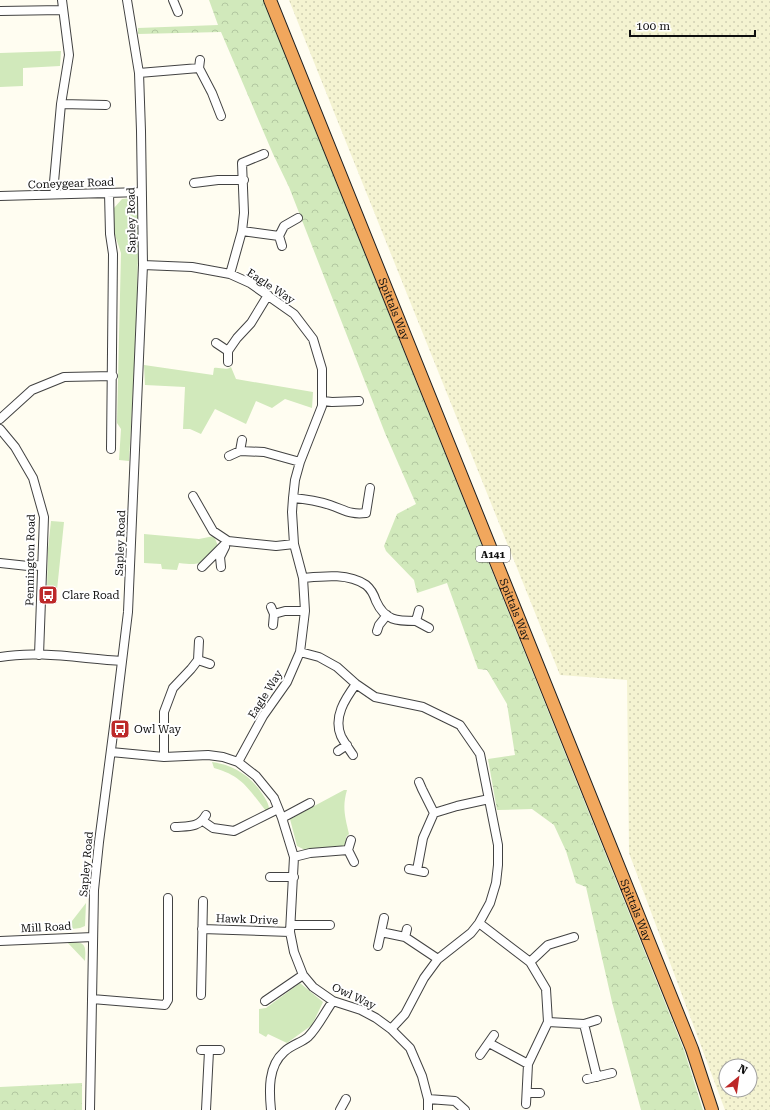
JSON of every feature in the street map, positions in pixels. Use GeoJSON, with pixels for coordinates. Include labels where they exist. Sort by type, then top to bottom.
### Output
{"type":"FeatureCollection","features":[{"type":"Feature","properties":{"kind":"highway","name":"Spittals Way"},"geometry":{"type":"LineString","coordinates":[[270,0],[692,1049],[712,1110]]}},
{"type":"Feature","properties":{"kind":"street"},"geometry":{"type":"LineString","coordinates":[[55,194],[54,182],[61,104],[69,55],[62,0]]}},
{"type":"Feature","properties":{"kind":"street","name":"Sapley Road"},"geometry":{"type":"LineString","coordinates":[[90,1110],[94,890],[128,612],[142,265],[139,73],[127,0]]}},
{"type":"Feature","properties":{"kind":"street"},"geometry":{"type":"LineString","coordinates":[[173,0],[178,12]]}},
{"type":"Feature","properties":{"kind":"street"},"geometry":{"type":"LineString","coordinates":[[0,11],[63,10]]}},
{"type":"Feature","properties":{"kind":"street"},"geometry":{"type":"LineString","coordinates":[[139,73],[200,64],[221,116]]}},
{"type":"Feature","properties":{"kind":"street"},"geometry":{"type":"LineString","coordinates":[[61,104],[106,105]]}},
{"type":"Feature","properties":{"kind":"street"},"geometry":{"type":"LineString","coordinates":[[230,274],[242,231],[244,213],[244,180],[242,163],[264,154]]}},
{"type":"Feature","properties":{"kind":"street"},"geometry":{"type":"LineString","coordinates":[[194,183],[218,180],[244,180]]}},
{"type":"Feature","properties":{"kind":"street","name":"Coneygear Road"},"geometry":{"type":"LineString","coordinates":[[0,196],[142,192]]}},
{"type":"Feature","properties":{"kind":"street","name":"Sapley Road"},"geometry":{"type":"LineString","coordinates":[[109,193],[110,234],[113,254],[112,449]]}},
{"type":"Feature","properties":{"kind":"street"},"geometry":{"type":"LineString","coordinates":[[282,246],[279,236],[284,226],[298,218]]}},
{"type":"Feature","properties":{"kind":"street"},"geometry":{"type":"LineString","coordinates":[[242,231],[279,236]]}},
{"type":"Feature","properties":{"kind":"street","name":"Eagle Way"},"geometry":{"type":"LineString","coordinates":[[142,265],[192,267],[230,274],[250,283],[294,314],[312,339],[322,369],[323,400],[314,430],[300,462],[295,480],[293,498],[292,512],[294,544],[303,578],[305,611],[300,652],[287,682],[263,716],[238,762]]}},
{"type":"Feature","properties":{"kind":"street"},"geometry":{"type":"LineString","coordinates":[[228,362],[228,351],[237,338],[251,323],[268,295]]}},
{"type":"Feature","properties":{"kind":"street"},"geometry":{"type":"LineString","coordinates":[[216,343],[228,351]]}},
{"type":"Feature","properties":{"kind":"street"},"geometry":{"type":"LineString","coordinates":[[0,419],[32,390],[64,377],[112,376]]}},
{"type":"Feature","properties":{"kind":"street"},"geometry":{"type":"LineString","coordinates":[[323,400],[332,402],[356,400]]}},
{"type":"Feature","properties":{"kind":"street","name":"Pennington Road"},"geometry":{"type":"LineString","coordinates":[[0,429],[15,447],[33,478],[44,517],[39,655]]}},
{"type":"Feature","properties":{"kind":"street"},"geometry":{"type":"LineString","coordinates":[[240,451],[242,440]]}},
{"type":"Feature","properties":{"kind":"street"},"geometry":{"type":"LineString","coordinates":[[229,456],[240,451],[264,452],[300,462]]}},
{"type":"Feature","properties":{"kind":"street"},"geometry":{"type":"LineString","coordinates":[[293,498],[317,502],[354,514],[366,513],[370,488]]}},
{"type":"Feature","properties":{"kind":"street"},"geometry":{"type":"LineString","coordinates":[[193,496],[213,531],[228,541],[276,546],[294,544]]}},
{"type":"Feature","properties":{"kind":"street"},"geometry":{"type":"LineString","coordinates":[[221,567],[220,557],[228,541]]}},
{"type":"Feature","properties":{"kind":"street"},"geometry":{"type":"LineString","coordinates":[[202,567],[228,541]]}},
{"type":"Feature","properties":{"kind":"street"},"geometry":{"type":"LineString","coordinates":[[0,563],[28,566],[42,565]]}},
{"type":"Feature","properties":{"kind":"street"},"geometry":{"type":"LineString","coordinates":[[303,578],[332,576],[354,579],[367,586],[374,595],[380,608],[387,616],[398,621],[416,621],[429,628]]}},
{"type":"Feature","properties":{"kind":"street"},"geometry":{"type":"LineString","coordinates":[[416,621],[419,610]]}},
{"type":"Feature","properties":{"kind":"street"},"geometry":{"type":"LineString","coordinates":[[273,625],[273,611],[305,611]]}},
{"type":"Feature","properties":{"kind":"street"},"geometry":{"type":"LineString","coordinates":[[377,631],[379,625],[387,616]]}},
{"type":"Feature","properties":{"kind":"street"},"geometry":{"type":"LineString","coordinates":[[164,757],[164,712],[173,688],[198,660],[199,641]]}},
{"type":"Feature","properties":{"kind":"street"},"geometry":{"type":"LineString","coordinates":[[300,652],[319,657],[337,667],[356,684],[375,697],[423,707],[460,725],[480,754],[498,845],[496,883],[490,903],[479,923],[471,933],[438,959],[424,978],[405,1014],[391,1029]]}},
{"type":"Feature","properties":{"kind":"street"},"geometry":{"type":"LineString","coordinates":[[0,657],[10,655],[39,655],[122,661]]}},
{"type":"Feature","properties":{"kind":"street"},"geometry":{"type":"LineString","coordinates":[[198,660],[210,664]]}},
{"type":"Feature","properties":{"kind":"street"},"geometry":{"type":"LineString","coordinates":[[352,755],[341,735],[339,717],[345,700],[356,684]]}},
{"type":"Feature","properties":{"kind":"street"},"geometry":{"type":"LineString","coordinates":[[338,751],[347,746]]}},
{"type":"Feature","properties":{"kind":"street","name":"Owl Way"},"geometry":{"type":"LineString","coordinates":[[111,752],[164,757],[208,755],[223,757],[238,762],[256,776],[274,798],[294,857],[291,928],[294,952],[303,975],[313,988],[332,1001],[361,1010],[391,1029],[410,1048],[422,1076],[428,1100],[428,1110]]}},
{"type":"Feature","properties":{"kind":"street"},"geometry":{"type":"LineString","coordinates":[[419,788],[434,813]]}},
{"type":"Feature","properties":{"kind":"street"},"geometry":{"type":"LineString","coordinates":[[416,870],[423,838],[434,813],[489,799]]}},
{"type":"Feature","properties":{"kind":"street"},"geometry":{"type":"LineString","coordinates":[[282,818],[310,803]]}},
{"type":"Feature","properties":{"kind":"street"},"geometry":{"type":"LineString","coordinates":[[175,827],[195,826],[204,818],[213,828],[234,831],[278,809]]}},
{"type":"Feature","properties":{"kind":"street"},"geometry":{"type":"LineString","coordinates":[[351,840],[348,850],[354,862]]}},
{"type":"Feature","properties":{"kind":"street"},"geometry":{"type":"LineString","coordinates":[[294,857],[310,853],[348,850]]}},
{"type":"Feature","properties":{"kind":"street"},"geometry":{"type":"LineString","coordinates":[[270,877],[294,877]]}},
{"type":"Feature","properties":{"kind":"street"},"geometry":{"type":"LineString","coordinates":[[92,999],[165,1004],[168,1000],[168,898]]}},
{"type":"Feature","properties":{"kind":"street","name":"Hawk Drive"},"geometry":{"type":"LineString","coordinates":[[201,995],[203,901]]}},
{"type":"Feature","properties":{"kind":"street"},"geometry":{"type":"LineString","coordinates":[[378,946],[384,918]]}},
{"type":"Feature","properties":{"kind":"street"},"geometry":{"type":"LineString","coordinates":[[479,923],[530,962],[546,989],[548,1022],[528,1064],[526,1104]]}},
{"type":"Feature","properties":{"kind":"street"},"geometry":{"type":"LineString","coordinates":[[291,928],[330,925]]}},
{"type":"Feature","properties":{"kind":"street","name":"Hawk Drive"},"geometry":{"type":"LineString","coordinates":[[202,929],[291,928]]}},
{"type":"Feature","properties":{"kind":"street"},"geometry":{"type":"LineString","coordinates":[[405,937],[407,929]]}},
{"type":"Feature","properties":{"kind":"street"},"geometry":{"type":"LineString","coordinates":[[381,932],[405,937],[438,959]]}},
{"type":"Feature","properties":{"kind":"street","name":"Mill Road"},"geometry":{"type":"LineString","coordinates":[[0,940],[92,937]]}},
{"type":"Feature","properties":{"kind":"street"},"geometry":{"type":"LineString","coordinates":[[530,962],[548,945],[574,938]]}},
{"type":"Feature","properties":{"kind":"street"},"geometry":{"type":"LineString","coordinates":[[264,1001],[303,975]]}},
{"type":"Feature","properties":{"kind":"street"},"geometry":{"type":"LineString","coordinates":[[271,1110],[269,1093],[274,1065],[284,1052],[306,1038],[312,1032],[332,1001]]}},
{"type":"Feature","properties":{"kind":"street"},"geometry":{"type":"LineString","coordinates":[[548,1022],[584,1024],[597,1020]]}},
{"type":"Feature","properties":{"kind":"street"},"geometry":{"type":"LineString","coordinates":[[584,1024],[596,1077]]}},
{"type":"Feature","properties":{"kind":"street"},"geometry":{"type":"LineString","coordinates":[[480,1055],[494,1035]]}},
{"type":"Feature","properties":{"kind":"street"},"geometry":{"type":"LineString","coordinates":[[489,1042],[528,1064]]}},
{"type":"Feature","properties":{"kind":"street"},"geometry":{"type":"LineString","coordinates":[[206,1110],[205,1050],[220,1050]]}},
{"type":"Feature","properties":{"kind":"street"},"geometry":{"type":"LineString","coordinates":[[587,1079],[612,1074]]}},
{"type":"Feature","properties":{"kind":"street"},"geometry":{"type":"LineString","coordinates":[[527,1093],[540,1093]]}},
{"type":"Feature","properties":{"kind":"street"},"geometry":{"type":"LineString","coordinates":[[340,1110],[346,1099]]}},
{"type":"Feature","properties":{"kind":"street"},"geometry":{"type":"LineString","coordinates":[[428,1100],[455,1101],[465,1110]]}},
{"type":"Feature","properties":{"kind":"green space"},"geometry":{"type":"Polygon","coordinates":[[[209,0],[263,0],[684,1050],[703,1110],[641,1110],[612,1002],[586,887],[576,883],[566,851],[554,825],[532,809],[497,810],[488,759],[515,755],[507,704],[487,670],[478,669],[447,583],[417,593],[414,580],[386,551],[384,546],[397,514],[416,504],[385,433],[289,187],[273,154],[221,32],[138,34],[138,28],[218,25],[209,0]]]}},
{"type":"Feature","properties":{"kind":"green space"},"geometry":{"type":"Polygon","coordinates":[[[289,0],[770,0],[770,1110],[725,1110],[721,1098],[758,1098],[758,1058],[718,1058],[718,1091],[629,853],[627,680],[560,675],[289,0]]]}},
{"type":"Feature","properties":{"kind":"green space"},"geometry":{"type":"Polygon","coordinates":[[[61,51],[60,66],[23,68],[23,86],[0,87],[0,53],[61,51]]]}},
{"type":"Feature","properties":{"kind":"green space"},"geometry":{"type":"Polygon","coordinates":[[[132,198],[138,203],[138,268],[129,461],[119,460],[121,429],[117,423],[121,253],[114,232],[114,208],[122,199],[132,198]]]}},
{"type":"Feature","properties":{"kind":"green space"},"geometry":{"type":"Polygon","coordinates":[[[144,365],[213,375],[214,368],[227,369],[231,367],[236,379],[313,392],[312,408],[285,399],[272,408],[256,401],[246,424],[215,409],[201,434],[190,429],[183,429],[185,387],[145,385],[144,365]]]}},
{"type":"Feature","properties":{"kind":"green space"},"geometry":{"type":"Polygon","coordinates":[[[51,521],[64,522],[57,590],[47,589],[48,549],[51,521]]]}},
{"type":"Feature","properties":{"kind":"green space"},"geometry":{"type":"Polygon","coordinates":[[[144,534],[199,539],[214,536],[218,546],[202,562],[193,564],[179,563],[177,570],[162,569],[161,564],[144,563],[144,534]]]}},
{"type":"Feature","properties":{"kind":"green space"},"geometry":{"type":"Polygon","coordinates":[[[212,762],[228,766],[241,772],[258,788],[268,804],[269,809],[266,811],[250,790],[239,780],[224,771],[214,768],[212,762]]]}},
{"type":"Feature","properties":{"kind":"green space"},"geometry":{"type":"Polygon","coordinates":[[[344,790],[347,790],[344,807],[349,834],[346,837],[346,843],[343,847],[325,847],[305,850],[297,846],[290,819],[344,790]]]}},
{"type":"Feature","properties":{"kind":"green space"},"geometry":{"type":"Polygon","coordinates":[[[86,903],[85,926],[65,930],[86,903]]]}},
{"type":"Feature","properties":{"kind":"green space"},"geometry":{"type":"Polygon","coordinates":[[[67,942],[84,945],[85,961],[67,942]]]}},
{"type":"Feature","properties":{"kind":"green space"},"geometry":{"type":"Polygon","coordinates":[[[300,983],[323,1002],[312,1025],[287,1043],[268,1034],[266,1037],[259,1033],[259,1009],[266,1008],[300,983]]]}},
{"type":"Feature","properties":{"kind":"green space"},"geometry":{"type":"Polygon","coordinates":[[[82,1083],[82,1110],[0,1110],[0,1087],[82,1083]]]}},
{"type":"Feature","properties":{"kind":"place","name":"Clare Road"},"geometry":{"type":"Point","coordinates":[48,595]}},
{"type":"Feature","properties":{"kind":"place","name":"Owl Way"},"geometry":{"type":"Point","coordinates":[120,729]}}]}
